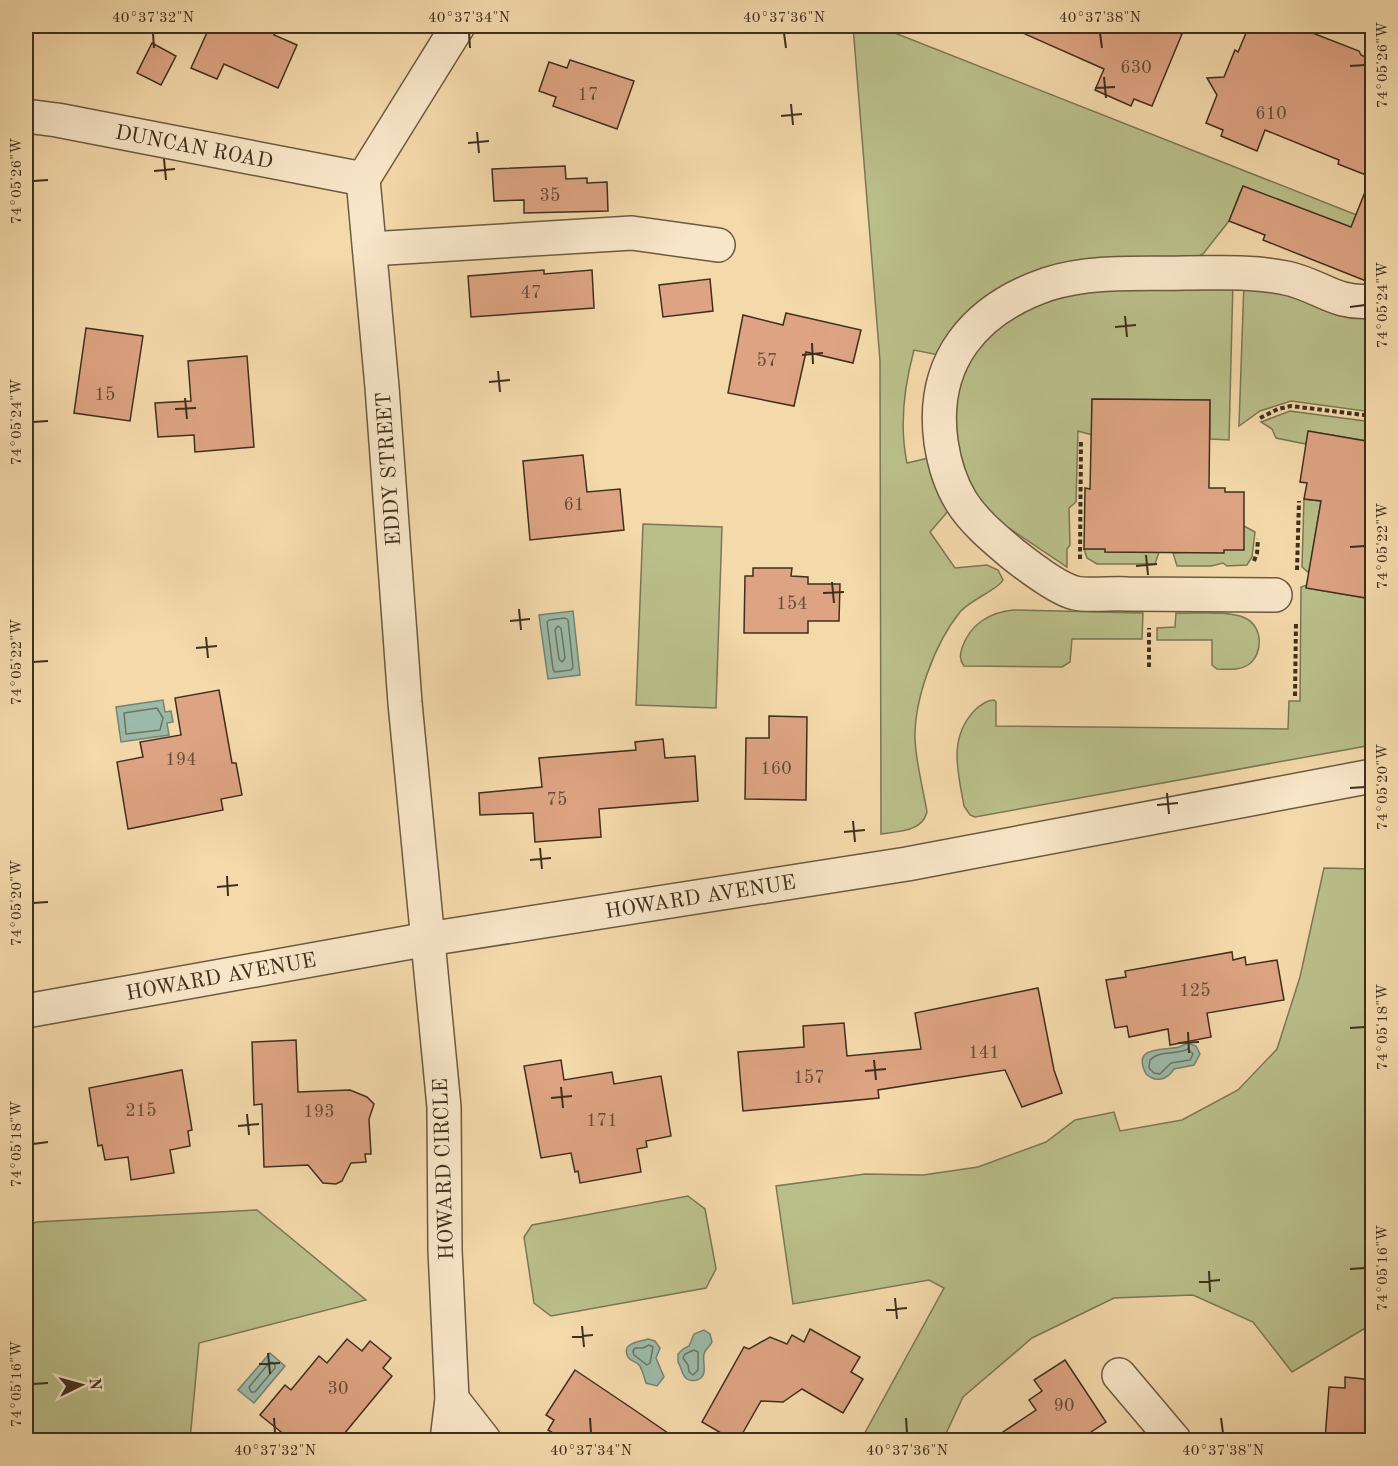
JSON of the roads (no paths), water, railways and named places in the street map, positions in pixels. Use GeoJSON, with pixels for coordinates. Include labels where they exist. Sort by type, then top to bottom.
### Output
{"type":"FeatureCollection","features":[{"type":"Feature","properties":{"kind":"street"},"geometry":{"type":"LineString","coordinates":[[363,179],[458,26]]}},
{"type":"Feature","properties":{"kind":"street","name":"DUNCAN ROAD"},"geometry":{"type":"LineString","coordinates":[[26,116],[363,179]]}},
{"type":"Feature","properties":{"kind":"street","name":"EDDY STREET"},"geometry":{"type":"LineString","coordinates":[[363,179],[405,703],[428,939]]}},
{"type":"Feature","properties":{"kind":"street"},"geometry":{"type":"LineString","coordinates":[[370,249],[632,233],[718,244]]}},
{"type":"Feature","properties":{"kind":"street"},"geometry":{"type":"LineString","coordinates":[[1275,595],[1075,593],[1037,573],[999,543],[971,515],[955,488],[943,453],[939,424],[940,403],[948,369],[958,348],[980,321],[998,307],[1020,295],[1050,284],[1082,277],[1124,274],[1256,273],[1289,278],[1343,301],[1361,303],[1372,301]]}},
{"type":"Feature","properties":{"kind":"street","name":"HOWARD AVENUE"},"geometry":{"type":"LineString","coordinates":[[26,1011],[428,939],[907,864],[1372,776]]}},
{"type":"Feature","properties":{"kind":"street","name":"HOWARD CIRCLE"},"geometry":{"type":"LineString","coordinates":[[428,939],[444,1107],[446,1250],[452,1399],[447,1440]]}},
{"type":"Feature","properties":{"kind":"street"},"geometry":{"type":"LineString","coordinates":[[1119,1375],[1174,1440]]}},
{"type":"Feature","properties":{"kind":"street"},"geometry":{"type":"LineString","coordinates":[[452,1399],[483,1440]]}},
{"type":"Feature","properties":{"kind":"water"},"geometry":{"type":"Polygon","coordinates":[[[573,611],[580,675],[548,679],[539,615],[573,611]]]}},
{"type":"Feature","properties":{"kind":"water"},"geometry":{"type":"Polygon","coordinates":[[[163,700],[165,712],[171,711],[173,722],[167,723],[169,735],[121,742],[116,707],[163,700]]]}},
{"type":"Feature","properties":{"kind":"water"},"geometry":{"type":"Polygon","coordinates":[[[1188,1043],[1196,1046],[1200,1054],[1194,1065],[1174,1069],[1168,1076],[1161,1079],[1154,1079],[1146,1074],[1142,1065],[1146,1054],[1188,1043]]]}},
{"type":"Feature","properties":{"kind":"water"},"geometry":{"type":"Polygon","coordinates":[[[704,1330],[710,1334],[712,1342],[704,1354],[703,1376],[696,1380],[689,1380],[685,1377],[678,1362],[678,1354],[689,1346],[694,1334],[704,1330]]]}},
{"type":"Feature","properties":{"kind":"water"},"geometry":{"type":"Polygon","coordinates":[[[648,1339],[655,1341],[660,1348],[656,1358],[664,1377],[657,1386],[646,1383],[640,1367],[629,1359],[626,1352],[629,1346],[648,1339]]]}},
{"type":"Feature","properties":{"kind":"water"},"geometry":{"type":"Polygon","coordinates":[[[270,1353],[285,1366],[254,1403],[238,1390],[270,1353]]]}}]}
